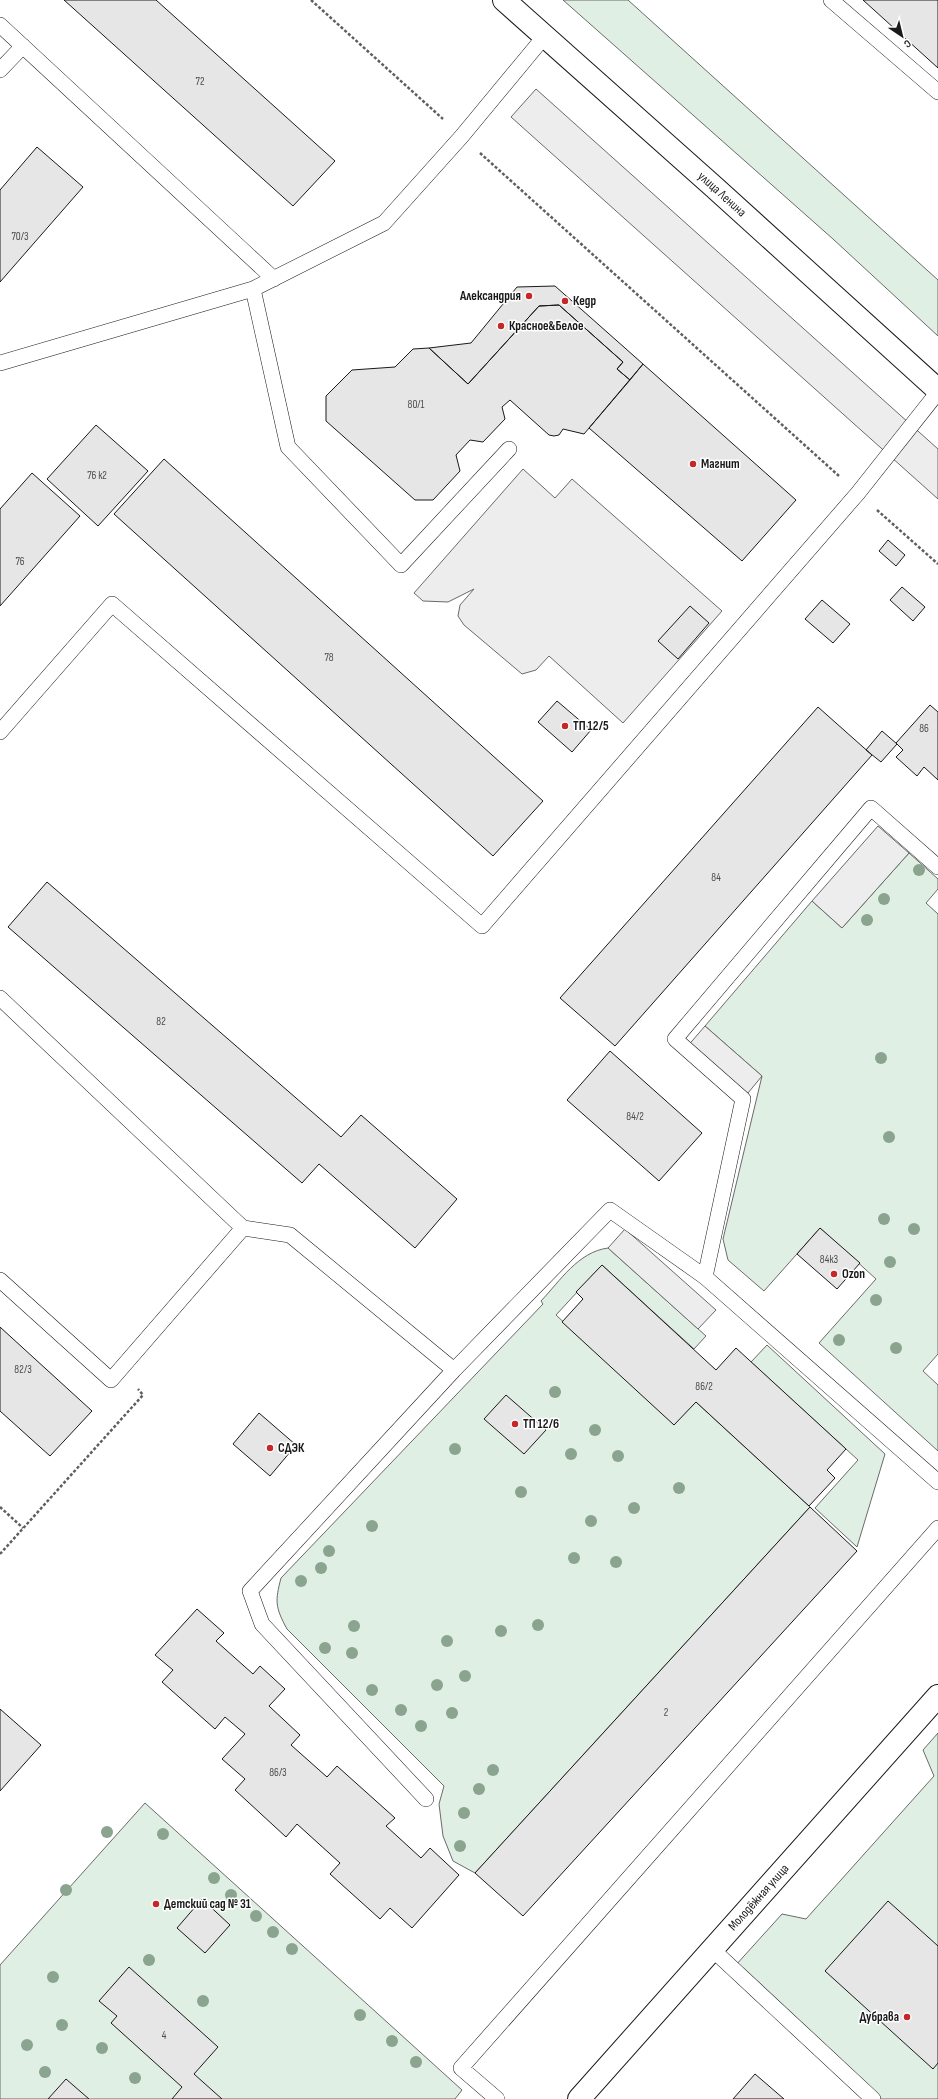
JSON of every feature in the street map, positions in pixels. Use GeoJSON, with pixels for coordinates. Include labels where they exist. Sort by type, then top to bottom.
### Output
{"type":"FeatureCollection","features":[{"type":"Feature","properties":{"kind":"main road","name":"улица Ленина"},"geometry":{"type":"LineString","coordinates":[[504,0],[714,186],[938,391]]}},
{"type":"Feature","properties":{"kind":"main road","name":"Молодёжная улица"},"geometry":{"type":"LineString","coordinates":[[579,2099],[938,1696]]}},
{"type":"Feature","properties":{"kind":"lane"},"geometry":{"type":"LineString","coordinates":[[832,0],[938,92]]}},
{"type":"Feature","properties":{"kind":"lane"},"geometry":{"type":"LineString","coordinates":[[0,24],[274,279]]}},
{"type":"Feature","properties":{"kind":"lane"},"geometry":{"type":"LineString","coordinates":[[0,363],[253,289],[384,223],[462,136],[544,37]]}},
{"type":"Feature","properties":{"kind":"lane"},"geometry":{"type":"LineString","coordinates":[[0,70],[23,46]]}},
{"type":"Feature","properties":{"kind":"lane"},"geometry":{"type":"LineString","coordinates":[[253,289],[288,447],[401,565],[510,449]]}},
{"type":"Feature","properties":{"kind":"lane"},"geometry":{"type":"LineString","coordinates":[[0,732],[112,604],[482,926],[858,493],[938,391]]}},
{"type":"Feature","properties":{"kind":"lane"},"geometry":{"type":"LineString","coordinates":[[705,1277],[743,1099],[675,1039],[871,808],[938,867]]}},
{"type":"Feature","properties":{"kind":"lane"},"geometry":{"type":"LineString","coordinates":[[0,998],[243,1228],[290,1235],[454,1370]]}},
{"type":"Feature","properties":{"kind":"lane"},"geometry":{"type":"LineString","coordinates":[[426,1799],[262,1624],[250,1591],[454,1370],[610,1210],[705,1277],[938,1482]]}},
{"type":"Feature","properties":{"kind":"lane"},"geometry":{"type":"LineString","coordinates":[[0,1280],[111,1380],[243,1228]]}},
{"type":"Feature","properties":{"kind":"lane"},"geometry":{"type":"LineString","coordinates":[[497,2099],[461,2068],[938,1528]]}},
{"type":"Feature","properties":{"kind":"lane"},"geometry":{"type":"LineString","coordinates":[[713,1950],[873,2099]]}},
{"type":"Feature","properties":{"kind":"path"},"geometry":{"type":"LineString","coordinates":[[311,0],[938,564]]}},
{"type":"Feature","properties":{"kind":"path"},"geometry":{"type":"LineString","coordinates":[[0,1554],[143,1395],[122,1369]]}},
{"type":"Feature","properties":{"kind":"path"},"geometry":{"type":"LineString","coordinates":[[0,1507],[23,1528]]}},
{"type":"Feature","properties":{"kind":"green space"},"geometry":{"type":"Polygon","coordinates":[[[563,0],[628,0],[938,280],[938,336],[833,239],[563,0]]]}},
{"type":"Feature","properties":{"kind":"green space"},"geometry":{"type":"Polygon","coordinates":[[[909,853],[938,879],[938,889],[926,903],[938,914],[938,1354],[923,1371],[938,1385],[938,1451],[819,1343],[876,1279],[820,1228],[764,1291],[728,1260],[723,1239],[762,1076],[705,1026],[812,901],[842,928],[909,853]]]}},
{"type":"Feature","properties":{"kind":"green space"},"geometry":{"type":"Polygon","coordinates":[[[608,1248],[706,1336],[694,1349],[602,1265],[556,1315],[674,1424],[696,1402],[810,1507],[475,1873],[453,1861],[443,1836],[439,1804],[444,1786],[287,1629],[280,1615],[277,1604],[279,1586],[281,1578],[543,1304],[541,1301],[570,1268],[588,1255],[608,1248]]]}},
{"type":"Feature","properties":{"kind":"green space"},"geometry":{"type":"Polygon","coordinates":[[[767,1345],[885,1454],[857,1547],[815,1508],[858,1460],[751,1362],[767,1345]]]}},
{"type":"Feature","properties":{"kind":"green space"},"geometry":{"type":"Polygon","coordinates":[[[938,1733],[938,2099],[873,2099],[735,1966],[782,1914],[806,1919],[934,1776],[923,1750],[938,1733]]]}},
{"type":"Feature","properties":{"kind":"green space","name":"Детский сад № 31"},"geometry":{"type":"Polygon","coordinates":[[[145,1803],[462,2090],[455,2099],[0,2099],[0,1965],[145,1803]]]}},
{"type":"Feature","properties":{"kind":"shaded area"},"geometry":{"type":"Polygon","coordinates":[[[536,89],[938,449],[938,499],[511,117],[536,89]]]}},
{"type":"Feature","properties":{"kind":"shaded area"},"geometry":{"type":"Polygon","coordinates":[[[523,469],[555,498],[572,479],[722,611],[623,723],[549,656],[536,670],[522,674],[464,625],[458,616],[460,605],[474,589],[448,602],[423,601],[414,593],[523,469]]]}},
{"type":"Feature","properties":{"kind":"shaded area"},"geometry":{"type":"Polygon","coordinates":[[[878,826],[909,853],[842,928],[812,901],[878,826]]]}},
{"type":"Feature","properties":{"kind":"shaded area"},"geometry":{"type":"Polygon","coordinates":[[[705,1026],[762,1076],[743,1099],[686,1048],[705,1026]]]}},
{"type":"Feature","properties":{"kind":"shaded area"},"geometry":{"type":"Polygon","coordinates":[[[625,1229],[716,1310],[698,1329],[608,1248],[625,1229]]]}},
{"type":"Feature","properties":{"kind":"building"},"geometry":{"type":"Polygon","coordinates":[[[64,0],[156,0],[335,161],[293,206],[64,0]]]}},
{"type":"Feature","properties":{"kind":"building"},"geometry":{"type":"Polygon","coordinates":[[[863,0],[938,0],[938,68],[863,0]]]}},
{"type":"Feature","properties":{"kind":"building"},"geometry":{"type":"Polygon","coordinates":[[[37,147],[83,187],[0,282],[0,190],[37,147]]]}},
{"type":"Feature","properties":{"kind":"building"},"geometry":{"type":"Polygon","coordinates":[[[555,286],[643,364],[630,380],[617,369],[623,362],[559,305],[539,306],[468,384],[429,348],[471,343],[517,287],[555,286]]]}},
{"type":"Feature","properties":{"kind":"building"},"geometry":{"type":"Polygon","coordinates":[[[559,305],[623,362],[617,369],[630,380],[584,434],[563,429],[559,435],[549,435],[510,400],[502,407],[505,419],[483,442],[470,440],[456,455],[460,471],[433,500],[415,500],[326,421],[326,396],[352,370],[395,367],[413,349],[429,348],[468,384],[539,306],[559,305]]]}},
{"type":"Feature","properties":{"kind":"building","name":"Магнит"},"geometry":{"type":"Polygon","coordinates":[[[643,364],[796,500],[742,561],[589,428],[643,364]]]}},
{"type":"Feature","properties":{"kind":"building"},"geometry":{"type":"Polygon","coordinates":[[[96,425],[148,471],[98,526],[47,479],[96,425]]]}},
{"type":"Feature","properties":{"kind":"building"},"geometry":{"type":"Polygon","coordinates":[[[164,459],[543,801],[493,856],[114,514],[164,459]]]}},
{"type":"Feature","properties":{"kind":"building"},"geometry":{"type":"Polygon","coordinates":[[[32,473],[80,516],[0,606],[0,509],[32,473]]]}},
{"type":"Feature","properties":{"kind":"building"},"geometry":{"type":"Polygon","coordinates":[[[888,540],[905,555],[896,566],[879,551],[888,540]]]}},
{"type":"Feature","properties":{"kind":"building"},"geometry":{"type":"Polygon","coordinates":[[[902,587],[925,607],[913,621],[890,600],[902,587]]]}},
{"type":"Feature","properties":{"kind":"building"},"geometry":{"type":"Polygon","coordinates":[[[822,600],[850,624],[833,643],[805,619],[822,600]]]}},
{"type":"Feature","properties":{"kind":"building"},"geometry":{"type":"Polygon","coordinates":[[[690,606],[709,623],[678,659],[658,641],[690,606]]]}},
{"type":"Feature","properties":{"kind":"building","name":"ТП 12/5"},"geometry":{"type":"Polygon","coordinates":[[[557,701],[591,730],[572,752],[538,722],[557,701]]]}},
{"type":"Feature","properties":{"kind":"building"},"geometry":{"type":"Polygon","coordinates":[[[930,705],[938,712],[938,780],[924,767],[917,776],[896,757],[903,750],[896,743],[930,705]]]}},
{"type":"Feature","properties":{"kind":"building"},"geometry":{"type":"Polygon","coordinates":[[[818,707],[872,755],[615,1046],[560,998],[818,707]]]}},
{"type":"Feature","properties":{"kind":"building"},"geometry":{"type":"Polygon","coordinates":[[[882,731],[897,744],[881,762],[866,750],[882,731]]]}},
{"type":"Feature","properties":{"kind":"building"},"geometry":{"type":"Polygon","coordinates":[[[47,882],[341,1137],[361,1115],[457,1199],[415,1248],[319,1164],[302,1183],[8,927],[47,882]]]}},
{"type":"Feature","properties":{"kind":"building"},"geometry":{"type":"Polygon","coordinates":[[[610,1051],[702,1133],[659,1181],[567,1100],[610,1051]]]}},
{"type":"Feature","properties":{"kind":"building"},"geometry":{"type":"Polygon","coordinates":[[[820,1228],[860,1263],[837,1289],[797,1254],[820,1228]]]}},
{"type":"Feature","properties":{"kind":"building"},"geometry":{"type":"Polygon","coordinates":[[[602,1265],[716,1370],[736,1348],[846,1449],[827,1470],[835,1478],[809,1506],[696,1402],[674,1425],[562,1322],[583,1299],[576,1292],[602,1265]]]}},
{"type":"Feature","properties":{"kind":"building"},"geometry":{"type":"Polygon","coordinates":[[[0,1327],[92,1411],[50,1456],[0,1411],[0,1327]]]}},
{"type":"Feature","properties":{"kind":"building","name":"ТП 12/6"},"geometry":{"type":"Polygon","coordinates":[[[506,1395],[546,1430],[524,1454],[484,1419],[506,1395]]]}},
{"type":"Feature","properties":{"kind":"building"},"geometry":{"type":"Polygon","coordinates":[[[259,1413],[296,1445],[270,1476],[233,1444],[259,1413]]]}},
{"type":"Feature","properties":{"kind":"building"},"geometry":{"type":"Polygon","coordinates":[[[810,1507],[857,1551],[523,1916],[475,1873],[810,1507]]]}},
{"type":"Feature","properties":{"kind":"building"},"geometry":{"type":"Polygon","coordinates":[[[197,1609],[224,1633],[216,1641],[253,1674],[260,1666],[285,1689],[269,1706],[300,1735],[291,1745],[327,1777],[337,1766],[395,1818],[386,1826],[421,1858],[430,1848],[459,1875],[412,1928],[390,1908],[380,1919],[330,1874],[340,1863],[297,1824],[286,1837],[235,1790],[245,1779],[222,1759],[245,1734],[225,1717],[215,1729],[162,1682],[173,1670],[155,1655],[197,1609]]]}},
{"type":"Feature","properties":{"kind":"building"},"geometry":{"type":"Polygon","coordinates":[[[0,1709],[41,1745],[0,1791],[0,1709]]]}},
{"type":"Feature","properties":{"kind":"building"},"geometry":{"type":"Polygon","coordinates":[[[202,1899],[230,1925],[205,1953],[177,1928],[202,1899]]]}},
{"type":"Feature","properties":{"kind":"building","name":"Дубрава"},"geometry":{"type":"Polygon","coordinates":[[[888,1901],[938,1946],[938,2063],[933,2069],[825,1971],[888,1901]]]}},
{"type":"Feature","properties":{"kind":"building"},"geometry":{"type":"Polygon","coordinates":[[[129,1967],[218,2047],[194,2074],[222,2099],[172,2099],[182,2087],[111,2023],[117,2016],[99,2001],[129,1967]]]}},
{"type":"Feature","properties":{"kind":"building"},"geometry":{"type":"Polygon","coordinates":[[[755,2074],[784,2099],[733,2099],[755,2074]]]}},
{"type":"Feature","properties":{"kind":"building"},"geometry":{"type":"Polygon","coordinates":[[[66,2079],[89,2099],[48,2099],[66,2079]]]}},
{"type":"Feature","properties":{"kind":"place","name":"Александрия"},"geometry":{"type":"Point","coordinates":[529,296]}},
{"type":"Feature","properties":{"kind":"place","name":"Кедр"},"geometry":{"type":"Point","coordinates":[565,301]}},
{"type":"Feature","properties":{"kind":"place","name":"Красное&Белое"},"geometry":{"type":"Point","coordinates":[501,326]}},
{"type":"Feature","properties":{"kind":"place","name":"Магнит"},"geometry":{"type":"Point","coordinates":[693,464]}},
{"type":"Feature","properties":{"kind":"place","name":"ТП 12/5"},"geometry":{"type":"Point","coordinates":[565,726]}},
{"type":"Feature","properties":{"kind":"place","name":"Ozon"},"geometry":{"type":"Point","coordinates":[834,1274]}},
{"type":"Feature","properties":{"kind":"place","name":"ТП 12/6"},"geometry":{"type":"Point","coordinates":[515,1424]}},
{"type":"Feature","properties":{"kind":"place","name":"СДЭК"},"geometry":{"type":"Point","coordinates":[270,1448]}},
{"type":"Feature","properties":{"kind":"place","name":"Детский сад № 31"},"geometry":{"type":"Point","coordinates":[156,1904]}},
{"type":"Feature","properties":{"kind":"place","name":"Дубрава"},"geometry":{"type":"Point","coordinates":[907,2017]}}]}
